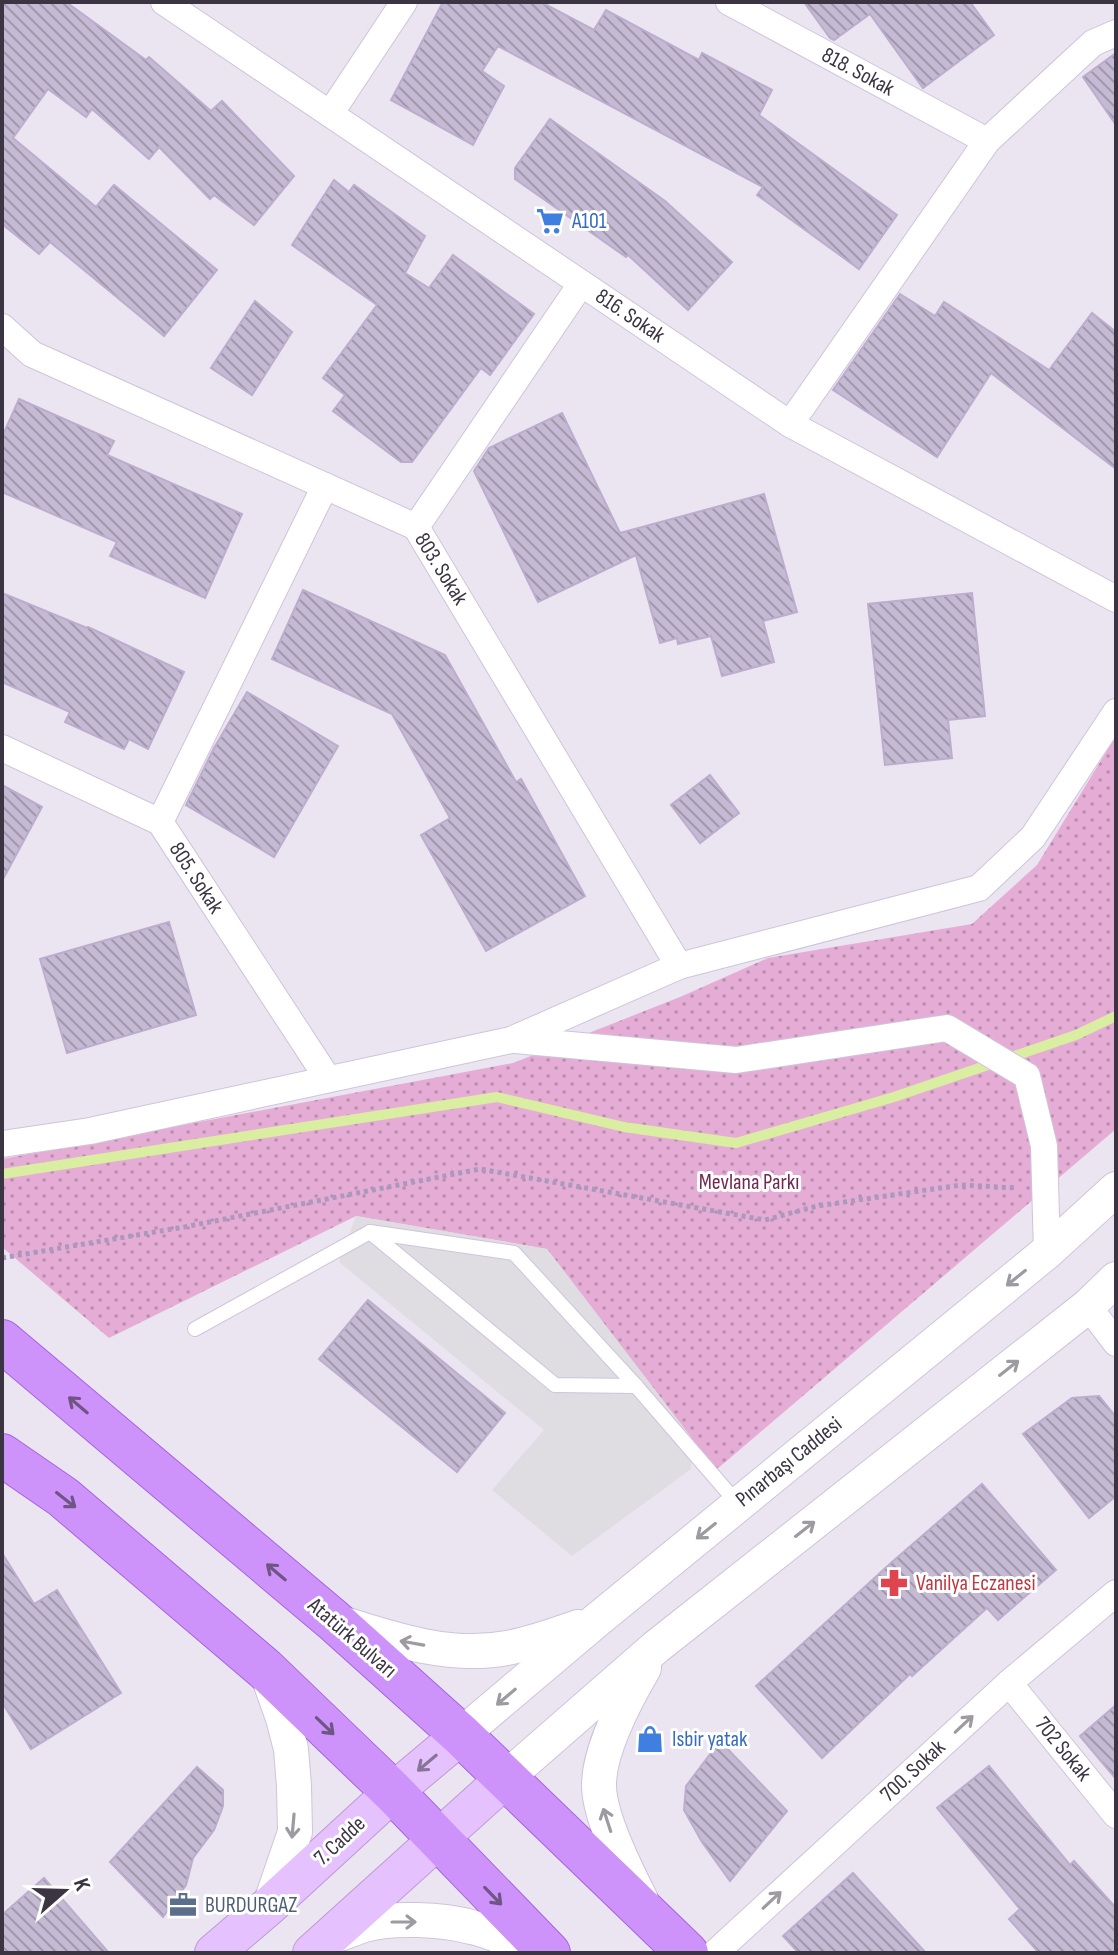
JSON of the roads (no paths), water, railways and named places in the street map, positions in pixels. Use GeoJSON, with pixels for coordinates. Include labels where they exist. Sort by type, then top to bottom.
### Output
{"type":"FeatureCollection","features":[{"type":"Feature","properties":{"kind":"main road","name":"Atatürk Bulvarı"},"geometry":{"type":"LineString","coordinates":[[2,1341],[333,1620],[507,1777],[687,1953]]}},
{"type":"Feature","properties":{"kind":"main road"},"geometry":{"type":"LineString","coordinates":[[2,1455],[63,1497],[265,1669],[393,1792],[549,1953]]}},
{"type":"Feature","properties":{"kind":"main road","name":"7. Cadde"},"geometry":{"type":"LineString","coordinates":[[214,1953],[461,1735]]}},
{"type":"Feature","properties":{"kind":"main road"},"geometry":{"type":"LineString","coordinates":[[320,1946],[507,1777]]}},
{"type":"Feature","properties":{"kind":"street","name":"816. Sokak"},"geometry":{"type":"LineString","coordinates":[[164,2],[790,424],[1116,599]]}},
{"type":"Feature","properties":{"kind":"street"},"geometry":{"type":"LineString","coordinates":[[330,114],[404,2]]}},
{"type":"Feature","properties":{"kind":"street","name":"818. Sokak"},"geometry":{"type":"LineString","coordinates":[[729,2],[987,141]]}},
{"type":"Feature","properties":{"kind":"street"},"geometry":{"type":"LineString","coordinates":[[790,424],[987,141],[1093,43],[1116,33]]}},
{"type":"Feature","properties":{"kind":"street"},"geometry":{"type":"LineString","coordinates":[[416,527],[581,284]]}},
{"type":"Feature","properties":{"kind":"street","name":"803. Sokak"},"geometry":{"type":"LineString","coordinates":[[2,327],[32,354],[416,527],[679,966]]}},
{"type":"Feature","properties":{"kind":"street"},"geometry":{"type":"LineString","coordinates":[[160,822],[325,486]]}},
{"type":"Feature","properties":{"kind":"street"},"geometry":{"type":"LineString","coordinates":[[2,1144],[90,1131],[511,1040],[679,966],[979,888],[1033,837],[1116,712]]}},
{"type":"Feature","properties":{"kind":"street","name":"805. Sokak"},"geometry":{"type":"LineString","coordinates":[[2,748],[160,822],[328,1079]]}},
{"type":"Feature","properties":{"kind":"street"},"geometry":{"type":"LineString","coordinates":[[511,1040],[736,1060],[947,1028],[1027,1076],[1044,1146],[1047,1252]]}},
{"type":"Feature","properties":{"kind":"street","name":"Pınarbaşı Caddesi"},"geometry":{"type":"LineString","coordinates":[[461,1735],[1047,1252],[1116,1189]]}},
{"type":"Feature","properties":{"kind":"street"},"geometry":{"type":"LineString","coordinates":[[507,1777],[656,1647],[1088,1306],[1116,1279]]}},
{"type":"Feature","properties":{"kind":"street"},"geometry":{"type":"LineString","coordinates":[[1088,1306],[1116,1343]]}},
{"type":"Feature","properties":{"kind":"street","name":"700. Sokak"},"geometry":{"type":"LineString","coordinates":[[715,1953],[1009,1683],[1116,1593]]}},
{"type":"Feature","properties":{"kind":"street"},"geometry":{"type":"LineString","coordinates":[[333,1620],[391,1639],[476,1651],[519,1645],[597,1620]]}},
{"type":"Feature","properties":{"kind":"street"},"geometry":{"type":"LineString","coordinates":[[649,1917],[614,1842],[599,1785],[603,1759],[618,1717],[656,1647]]}},
{"type":"Feature","properties":{"kind":"street"},"geometry":{"type":"LineString","coordinates":[[265,1669],[291,1749],[295,1832],[270,1905]]}},
{"type":"Feature","properties":{"kind":"street","name":"702 Sokak"},"geometry":{"type":"LineString","coordinates":[[1009,1683],[1116,1815]]}},
{"type":"Feature","properties":{"kind":"street"},"geometry":{"type":"LineString","coordinates":[[320,1946],[366,1925],[393,1921],[433,1922],[471,1926],[535,1953]]}},
{"type":"Feature","properties":{"kind":"lane"},"geometry":{"type":"LineString","coordinates":[[370,1232],[555,1385],[636,1386]]}},
{"type":"Feature","properties":{"kind":"lane"},"geometry":{"type":"LineString","coordinates":[[195,1329],[370,1232],[514,1253],[739,1504]]}},
{"type":"Feature","properties":{"kind":"waterway"},"geometry":{"type":"LineString","coordinates":[[2,1174],[497,1097],[624,1127],[736,1143],[894,1097],[1076,1035],[1116,1016]]}},
{"type":"Feature","properties":{"kind":"place","name":"A101"},"geometry":{"type":"Point","coordinates":[550,221]}},
{"type":"Feature","properties":{"kind":"place","name":"Vanilya Eczanesi"},"geometry":{"type":"Point","coordinates":[894,1583]}},
{"type":"Feature","properties":{"kind":"place","name":"Isbir yatak"},"geometry":{"type":"Point","coordinates":[650,1739]}},
{"type":"Feature","properties":{"kind":"place","name":"BURDURGAZ"},"geometry":{"type":"Point","coordinates":[183,1905]}},
{"type":"Feature","properties":{"kind":"park label","name":"Mevlana Parkı"},"geometry":{"type":"Point","coordinates":[749,1182]}}]}
